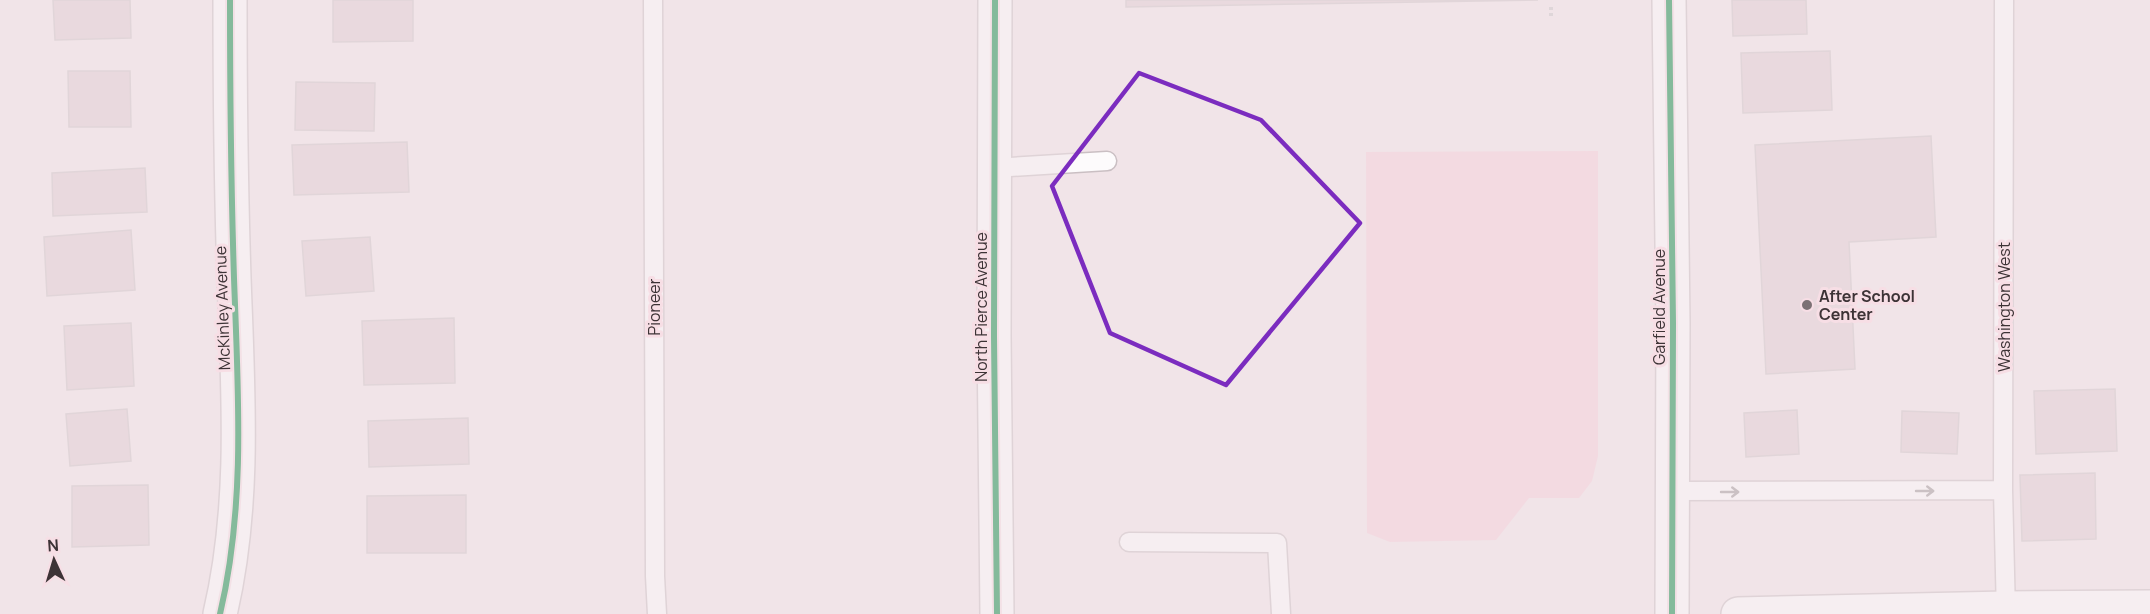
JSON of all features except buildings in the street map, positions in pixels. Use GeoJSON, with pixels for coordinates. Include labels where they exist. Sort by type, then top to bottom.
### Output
{"type":"FeatureCollection","features":[{"type":"Feature","properties":{"kind":"street","name":"McKinley Avenue"},"geometry":{"type":"LineString","coordinates":[[220,614],[235,528],[239,419],[230,159],[230,0]]}},
{"type":"Feature","properties":{"kind":"street","name":"North Pierce Avenue"},"geometry":{"type":"LineString","coordinates":[[995,0],[996,614]]}},
{"type":"Feature","properties":{"kind":"street","name":"Garfield Avenue"},"geometry":{"type":"LineString","coordinates":[[1670,0],[1673,323],[1672,614]]}},
{"type":"Feature","properties":{"kind":"street"},"geometry":{"type":"LineString","coordinates":[[1738,614],[2150,607]]}},
{"type":"Feature","properties":{"kind":"lane","name":"Pioneer"},"geometry":{"type":"LineString","coordinates":[[653,0],[657,614]]}},
{"type":"Feature","properties":{"kind":"lane","name":"Washington West"},"geometry":{"type":"LineString","coordinates":[[2004,0],[2003,490],[2006,611]]}},
{"type":"Feature","properties":{"kind":"lane"},"geometry":{"type":"LineString","coordinates":[[994,168],[1107,161]]}},
{"type":"Feature","properties":{"kind":"lane"},"geometry":{"type":"LineString","coordinates":[[1672,491],[2003,490]]}},
{"type":"Feature","properties":{"kind":"lane"},"geometry":{"type":"LineString","coordinates":[[1129,542],[1277,543],[1281,614]]}},
{"type":"Feature","properties":{"kind":"path"},"geometry":{"type":"LineString","coordinates":[[1551,8],[1551,17]]}},
{"type":"Feature","properties":{"kind":"highlighted area"},"geometry":{"type":"Polygon","coordinates":[[[1139,73],[1261,120],[1360,223],[1226,385],[1110,333],[1052,186],[1139,73]]]}},
{"type":"Feature","properties":{"kind":"shaded area"},"geometry":{"type":"Polygon","coordinates":[[[1598,151],[1598,456],[1592,481],[1579,498],[1529,498],[1496,540],[1390,542],[1367,533],[1366,152],[1598,151]]]}},
{"type":"Feature","properties":{"kind":"cycle path"},"geometry":{"type":"LineString","coordinates":[[220,614],[234,531],[238,447],[231,174],[230,0]]}},
{"type":"Feature","properties":{"kind":"cycle path"},"geometry":{"type":"LineString","coordinates":[[995,0],[994,336],[997,614]]}},
{"type":"Feature","properties":{"kind":"cycle path"},"geometry":{"type":"LineString","coordinates":[[1669,0],[1673,323],[1672,614]]}},
{"type":"Feature","properties":{"kind":"place","name":"After School Center"},"geometry":{"type":"Point","coordinates":[1807,305]}}]}
